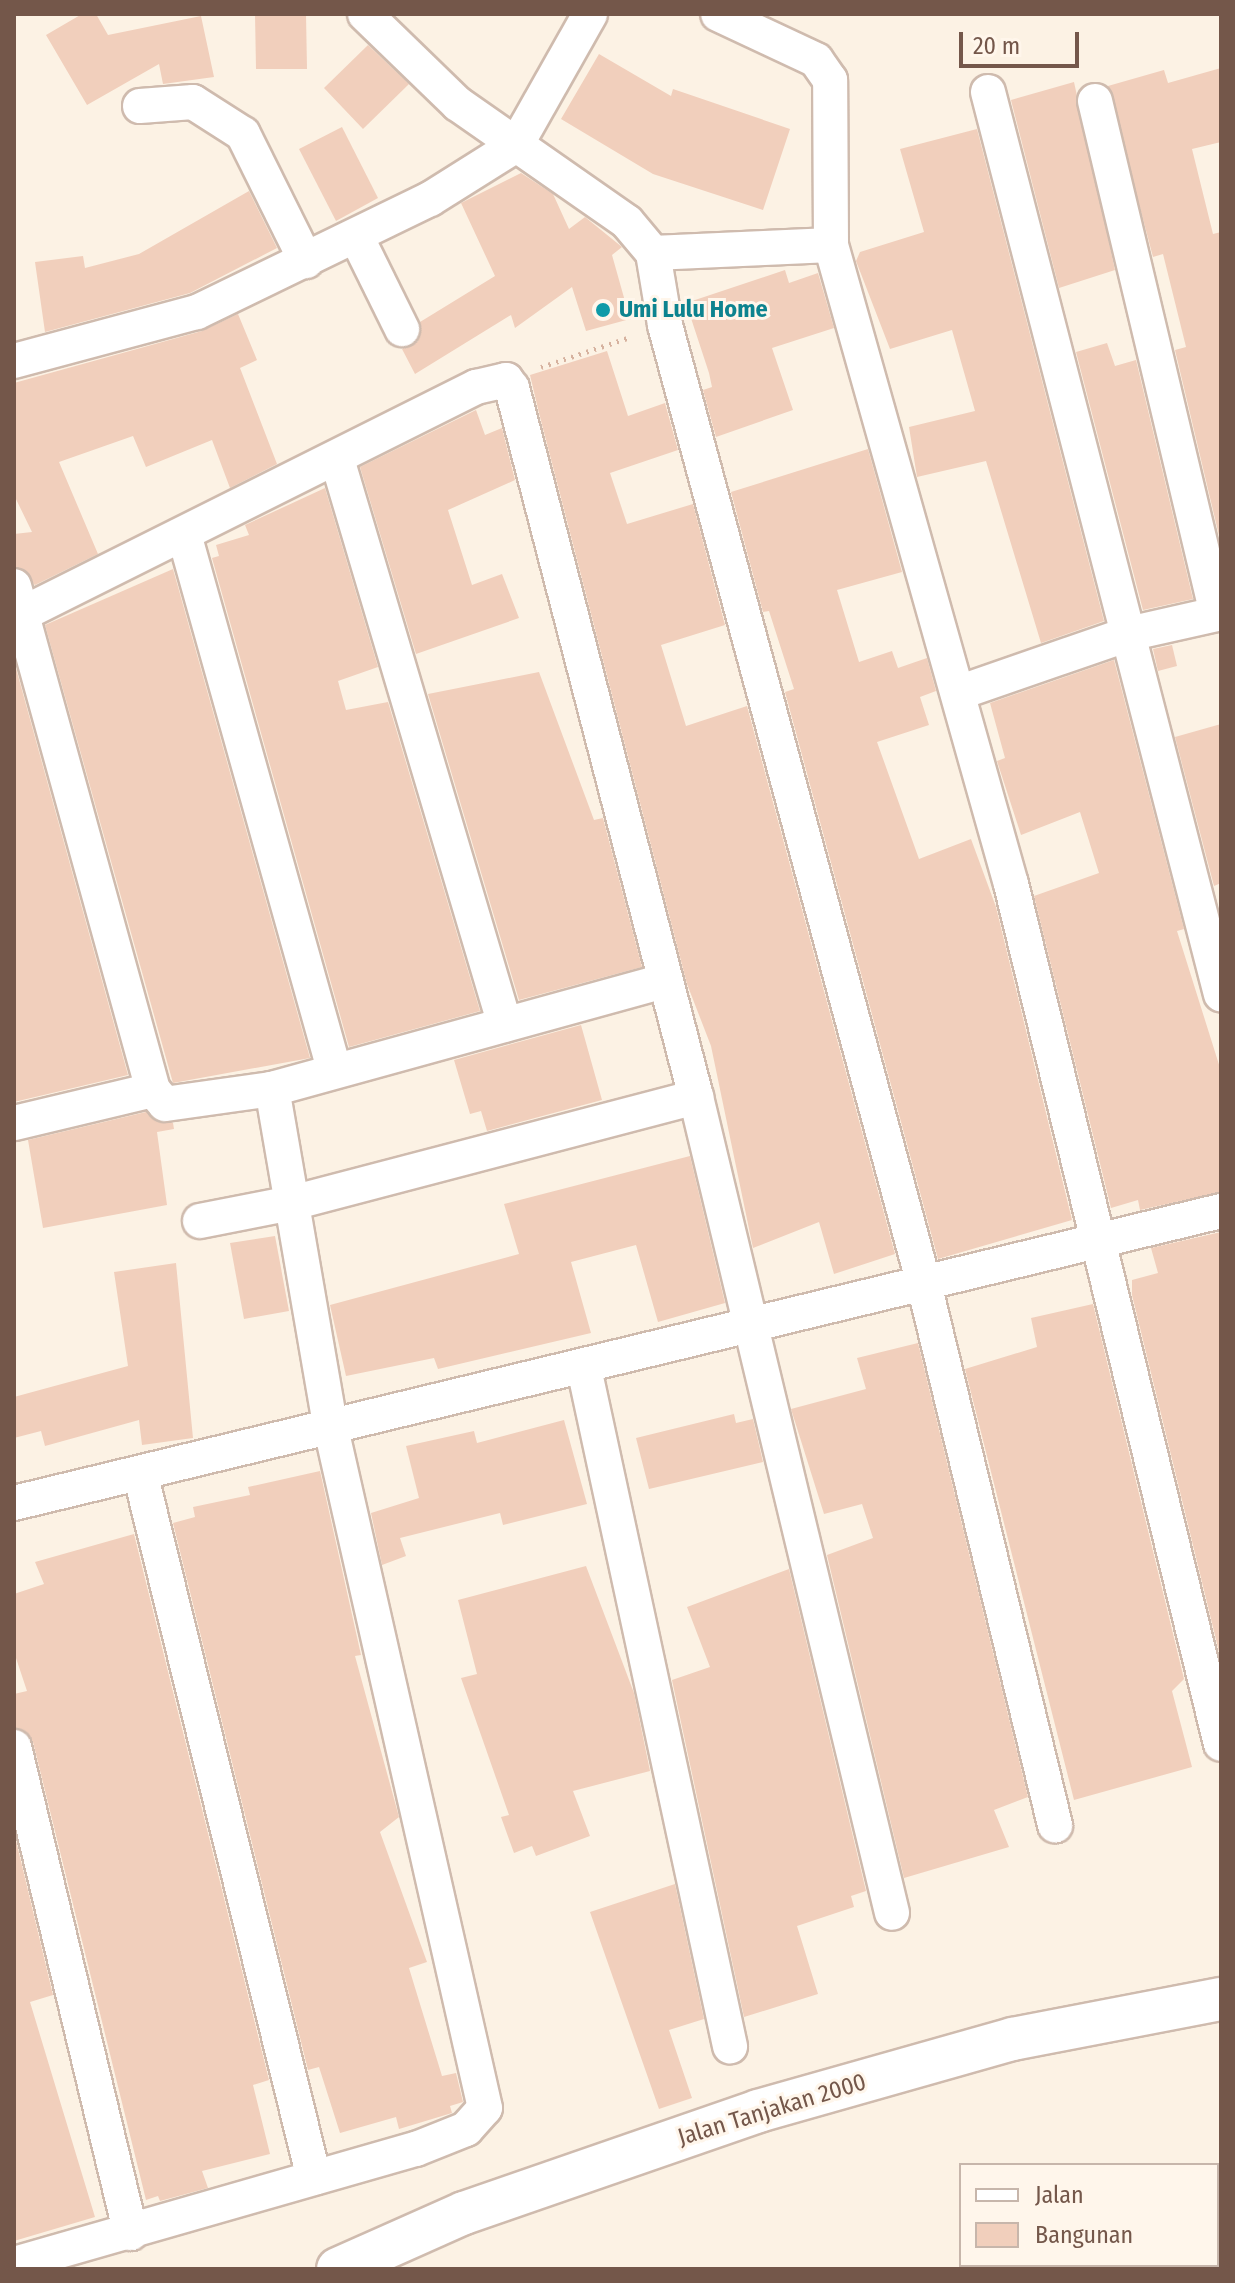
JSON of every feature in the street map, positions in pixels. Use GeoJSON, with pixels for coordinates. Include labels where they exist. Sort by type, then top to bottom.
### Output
{"type":"FeatureCollection","features":[{"type":"Feature","properties":{"kind":"street"},"geometry":{"type":"LineString","coordinates":[[365,14],[458,104],[627,222],[653,253],[665,325],[925,1288],[1055,1825]]}},
{"type":"Feature","properties":{"kind":"street"},"geometry":{"type":"LineString","coordinates":[[14,361],[197,312],[356,236],[516,145],[590,14]]}},
{"type":"Feature","properties":{"kind":"street"},"geometry":{"type":"LineString","coordinates":[[718,14],[816,60],[830,80],[831,245],[958,693],[1103,1245],[1221,1744]]}},
{"type":"Feature","properties":{"kind":"street"},"geometry":{"type":"LineString","coordinates":[[988,92],[1221,994]]}},
{"type":"Feature","properties":{"kind":"street"},"geometry":{"type":"LineString","coordinates":[[958,693],[1128,634],[1219,613],[1095,101]]}},
{"type":"Feature","properties":{"kind":"street"},"geometry":{"type":"LineString","coordinates":[[140,106],[193,102],[243,134],[306,261]]}},
{"type":"Feature","properties":{"kind":"street"},"geometry":{"type":"LineString","coordinates":[[356,236],[402,329]]}},
{"type":"Feature","properties":{"kind":"street"},"geometry":{"type":"LineString","coordinates":[[653,253],[831,245]]}},
{"type":"Feature","properties":{"kind":"street"},"geometry":{"type":"LineString","coordinates":[[665,981],[334,1069],[272,1089],[165,1104],[153,1090],[18,606],[184,534],[476,387],[506,380],[525,429],[583,680],[665,981],[696,1097],[892,1913]]}},
{"type":"Feature","properties":{"kind":"street"},"geometry":{"type":"LineString","coordinates":[[337,459],[505,1025]]}},
{"type":"Feature","properties":{"kind":"street"},"geometry":{"type":"LineString","coordinates":[[184,534],[334,1069]]}},
{"type":"Feature","properties":{"kind":"street"},"geometry":{"type":"LineString","coordinates":[[14,2264],[131,2233],[453,2136],[485,2108],[330,1424],[272,1089]]}},
{"type":"Feature","properties":{"kind":"street"},"geometry":{"type":"LineString","coordinates":[[14,1123],[153,1090]]}},
{"type":"Feature","properties":{"kind":"street"},"geometry":{"type":"LineString","coordinates":[[200,1221],[292,1203],[696,1097]]}},
{"type":"Feature","properties":{"kind":"street"},"geometry":{"type":"LineString","coordinates":[[14,1503],[330,1424],[751,1330],[1103,1245],[1221,1211]]}},
{"type":"Feature","properties":{"kind":"street"},"geometry":{"type":"LineString","coordinates":[[584,1368],[730,2046]]}},
{"type":"Feature","properties":{"kind":"street"},"geometry":{"type":"LineString","coordinates":[[140,1473],[314,2178]]}},
{"type":"Feature","properties":{"kind":"street"},"geometry":{"type":"LineString","coordinates":[[14,1747],[131,2233]]}},
{"type":"Feature","properties":{"kind":"street","name":"Jalan Tanjakan 2000"},"geometry":{"type":"LineString","coordinates":[[338,2269],[464,2213],[758,2111],[1013,2039],[1221,1999]]}},
{"type":"Feature","properties":{"kind":"path"},"geometry":{"type":"LineString","coordinates":[[506,380],[665,325]]}},
{"type":"Feature","properties":{"kind":"building"},"geometry":{"type":"Polygon","coordinates":[[[82,14],[96,14],[108,35],[201,16],[214,77],[163,84],[159,64],[87,105],[46,35],[82,14]]]}},
{"type":"Feature","properties":{"kind":"building"},"geometry":{"type":"Polygon","coordinates":[[[255,14],[306,14],[307,69],[256,69],[255,14]]]}},
{"type":"Feature","properties":{"kind":"building"},"geometry":{"type":"Polygon","coordinates":[[[368,45],[409,84],[363,129],[324,88],[368,45]]]}},
{"type":"Feature","properties":{"kind":"building"},"geometry":{"type":"Polygon","coordinates":[[[599,54],[671,96],[673,89],[790,129],[763,210],[653,174],[561,119],[599,54]]]}},
{"type":"Feature","properties":{"kind":"building"},"geometry":{"type":"Polygon","coordinates":[[[1221,68],[1221,142],[1192,149],[1213,234],[1221,232],[1221,544],[1175,350],[1186,347],[1163,254],[1153,257],[1108,86],[1164,70],[1168,83],[1221,68]]]}},
{"type":"Feature","properties":{"kind":"building"},"geometry":{"type":"Polygon","coordinates":[[[1074,82],[1115,270],[1059,288],[1011,100],[1074,82]]]}},
{"type":"Feature","properties":{"kind":"building"},"geometry":{"type":"Polygon","coordinates":[[[342,127],[378,198],[336,221],[299,149],[342,127]]]}},
{"type":"Feature","properties":{"kind":"building"},"geometry":{"type":"Polygon","coordinates":[[[977,129],[1104,621],[1041,643],[986,461],[917,477],[909,427],[975,411],[952,330],[890,349],[856,261],[860,252],[924,232],[900,149],[977,129]]]}},
{"type":"Feature","properties":{"kind":"building"},"geometry":{"type":"Polygon","coordinates":[[[521,173],[553,194],[569,229],[585,217],[622,247],[612,255],[630,319],[586,331],[572,287],[515,328],[511,315],[415,374],[402,349],[418,341],[420,322],[495,276],[461,203],[521,173]]]}},
{"type":"Feature","properties":{"kind":"building"},"geometry":{"type":"Polygon","coordinates":[[[249,191],[277,248],[190,293],[45,332],[35,262],[83,256],[85,268],[139,254],[249,191]]]}},
{"type":"Feature","properties":{"kind":"building"},"geometry":{"type":"Polygon","coordinates":[[[785,270],[789,283],[818,273],[834,328],[772,348],[793,410],[716,437],[703,390],[712,387],[709,373],[686,303],[785,270]]]}},
{"type":"Feature","properties":{"kind":"building"},"geometry":{"type":"Polygon","coordinates":[[[238,314],[257,360],[240,368],[277,464],[230,488],[212,440],[146,467],[133,436],[59,462],[98,554],[35,585],[14,567],[14,534],[32,532],[14,495],[14,383],[202,331],[238,314]]]}},
{"type":"Feature","properties":{"kind":"building"},"geometry":{"type":"Polygon","coordinates":[[[1107,343],[1115,366],[1136,360],[1193,599],[1143,610],[1076,352],[1107,343]]]}},
{"type":"Feature","properties":{"kind":"building"},"geometry":{"type":"Polygon","coordinates":[[[607,351],[628,416],[665,403],[678,450],[610,473],[627,524],[693,504],[725,625],[661,645],[686,726],[747,706],[895,1254],[834,1274],[819,1222],[753,1248],[711,1046],[687,984],[539,413],[530,375],[607,351]]]}},
{"type":"Feature","properties":{"kind":"building"},"geometry":{"type":"Polygon","coordinates":[[[476,410],[485,435],[502,428],[515,480],[448,510],[472,585],[502,574],[519,618],[416,654],[360,467],[476,410]]]}},
{"type":"Feature","properties":{"kind":"building"},"geometry":{"type":"Polygon","coordinates":[[[868,449],[902,572],[837,590],[859,662],[892,651],[898,668],[927,658],[936,691],[920,697],[929,725],[877,742],[919,859],[971,839],[996,907],[1072,1220],[938,1259],[785,692],[794,689],[769,611],[763,612],[731,492],[868,449]]]}},
{"type":"Feature","properties":{"kind":"building"},"geometry":{"type":"Polygon","coordinates":[[[325,488],[378,667],[338,681],[346,710],[388,702],[480,1011],[349,1047],[212,558],[219,556],[216,545],[249,535],[245,525],[325,488]]]}},
{"type":"Feature","properties":{"kind":"building"},"geometry":{"type":"Polygon","coordinates":[[[173,569],[310,1058],[173,1083],[45,625],[173,569]]]}},
{"type":"Feature","properties":{"kind":"building"},"geometry":{"type":"Polygon","coordinates":[[[1172,645],[1177,666],[1158,671],[1153,649],[1172,645]]]}},
{"type":"Feature","properties":{"kind":"building"},"geometry":{"type":"Polygon","coordinates":[[[1114,660],[1184,929],[1177,931],[1221,1071],[1221,1192],[1140,1210],[1138,1200],[1111,1208],[1034,896],[1099,873],[1080,812],[1021,835],[997,761],[1005,758],[990,703],[1114,660]]]}},
{"type":"Feature","properties":{"kind":"building"},"geometry":{"type":"Polygon","coordinates":[[[14,661],[128,1075],[14,1102],[14,661]]]}},
{"type":"Feature","properties":{"kind":"building"},"geometry":{"type":"Polygon","coordinates":[[[539,672],[594,820],[603,818],[642,967],[519,1000],[428,694],[539,672]]]}},
{"type":"Feature","properties":{"kind":"building"},"geometry":{"type":"Polygon","coordinates":[[[1221,724],[1221,883],[1214,886],[1175,737],[1221,724]]]}},
{"type":"Feature","properties":{"kind":"building"},"geometry":{"type":"Polygon","coordinates":[[[581,1025],[602,1100],[487,1131],[481,1111],[470,1114],[454,1060],[581,1025]]]}},
{"type":"Feature","properties":{"kind":"building"},"geometry":{"type":"Polygon","coordinates":[[[146,1112],[173,1123],[174,1129],[157,1132],[167,1205],[43,1228],[28,1140],[146,1112]]]}},
{"type":"Feature","properties":{"kind":"building"},"geometry":{"type":"Polygon","coordinates":[[[690,1156],[725,1303],[658,1322],[636,1245],[571,1262],[591,1333],[438,1369],[434,1358],[346,1376],[330,1305],[519,1254],[504,1204],[690,1156]]]}},
{"type":"Feature","properties":{"kind":"building"},"geometry":{"type":"Polygon","coordinates":[[[1221,1232],[1221,1660],[1132,1295],[1132,1280],[1158,1273],[1151,1248],[1221,1232]]]}},
{"type":"Feature","properties":{"kind":"building"},"geometry":{"type":"Polygon","coordinates":[[[275,1236],[289,1311],[244,1319],[230,1243],[275,1236]]]}},
{"type":"Feature","properties":{"kind":"building"},"geometry":{"type":"Polygon","coordinates":[[[176,1263],[193,1438],[142,1445],[139,1420],[45,1446],[41,1431],[14,1438],[14,1397],[128,1366],[114,1272],[176,1263]]]}},
{"type":"Feature","properties":{"kind":"building"},"geometry":{"type":"Polygon","coordinates":[[[1093,1304],[1184,1679],[1172,1691],[1192,1767],[1074,1800],[965,1369],[1037,1347],[1031,1318],[1093,1304]]]}},
{"type":"Feature","properties":{"kind":"building"},"geometry":{"type":"Polygon","coordinates":[[[918,1343],[1028,1797],[994,1810],[1009,1847],[904,1878],[827,1555],[873,1538],[862,1504],[824,1514],[791,1409],[866,1389],[857,1358],[918,1343]]]}},
{"type":"Feature","properties":{"kind":"building"},"geometry":{"type":"Polygon","coordinates":[[[734,1414],[736,1423],[753,1419],[763,1462],[649,1489],[636,1438],[734,1414]]]}},
{"type":"Feature","properties":{"kind":"building"},"geometry":{"type":"Polygon","coordinates":[[[564,1420],[587,1504],[503,1525],[500,1513],[400,1538],[406,1556],[382,1565],[371,1513],[419,1498],[406,1446],[474,1431],[477,1443],[564,1420]]]}},
{"type":"Feature","properties":{"kind":"building"},"geometry":{"type":"Polygon","coordinates":[[[320,1471],[361,1655],[355,1656],[399,1817],[380,1832],[427,1962],[409,1968],[442,2076],[456,2073],[463,2102],[450,2106],[452,2113],[399,2129],[396,2117],[340,2133],[319,2067],[308,2070],[173,1523],[195,1517],[193,1507],[250,1495],[248,1487],[320,1471]]]}},
{"type":"Feature","properties":{"kind":"building"},"geometry":{"type":"Polygon","coordinates":[[[134,1534],[269,2080],[253,2085],[270,2154],[202,2171],[208,2188],[160,2201],[158,2196],[146,2200],[33,1742],[14,1728],[14,1694],[27,1691],[14,1652],[14,1594],[44,1584],[35,1562],[134,1534]]]}},
{"type":"Feature","properties":{"kind":"building"},"geometry":{"type":"Polygon","coordinates":[[[586,1566],[634,1693],[650,1771],[573,1791],[590,1836],[536,1856],[532,1846],[514,1853],[501,1817],[509,1815],[461,1678],[477,1674],[458,1600],[586,1566]]]}},
{"type":"Feature","properties":{"kind":"building"},"geometry":{"type":"Polygon","coordinates":[[[789,1569],[866,1891],[851,1896],[854,1907],[797,1926],[818,1994],[744,2017],[672,1680],[710,1667],[687,1607],[789,1569]]]}},
{"type":"Feature","properties":{"kind":"building"},"geometry":{"type":"Polygon","coordinates":[[[14,1832],[53,1995],[30,2002],[95,2217],[14,2241],[14,1832]]]}},
{"type":"Feature","properties":{"kind":"building"},"geometry":{"type":"Polygon","coordinates":[[[675,1884],[704,2019],[669,2030],[692,2098],[659,2109],[590,1912],[675,1884]]]}},
{"type":"Feature","properties":{"kind":"place","name":"Umi Lulu Home"},"geometry":{"type":"Point","coordinates":[603,310]}}]}
